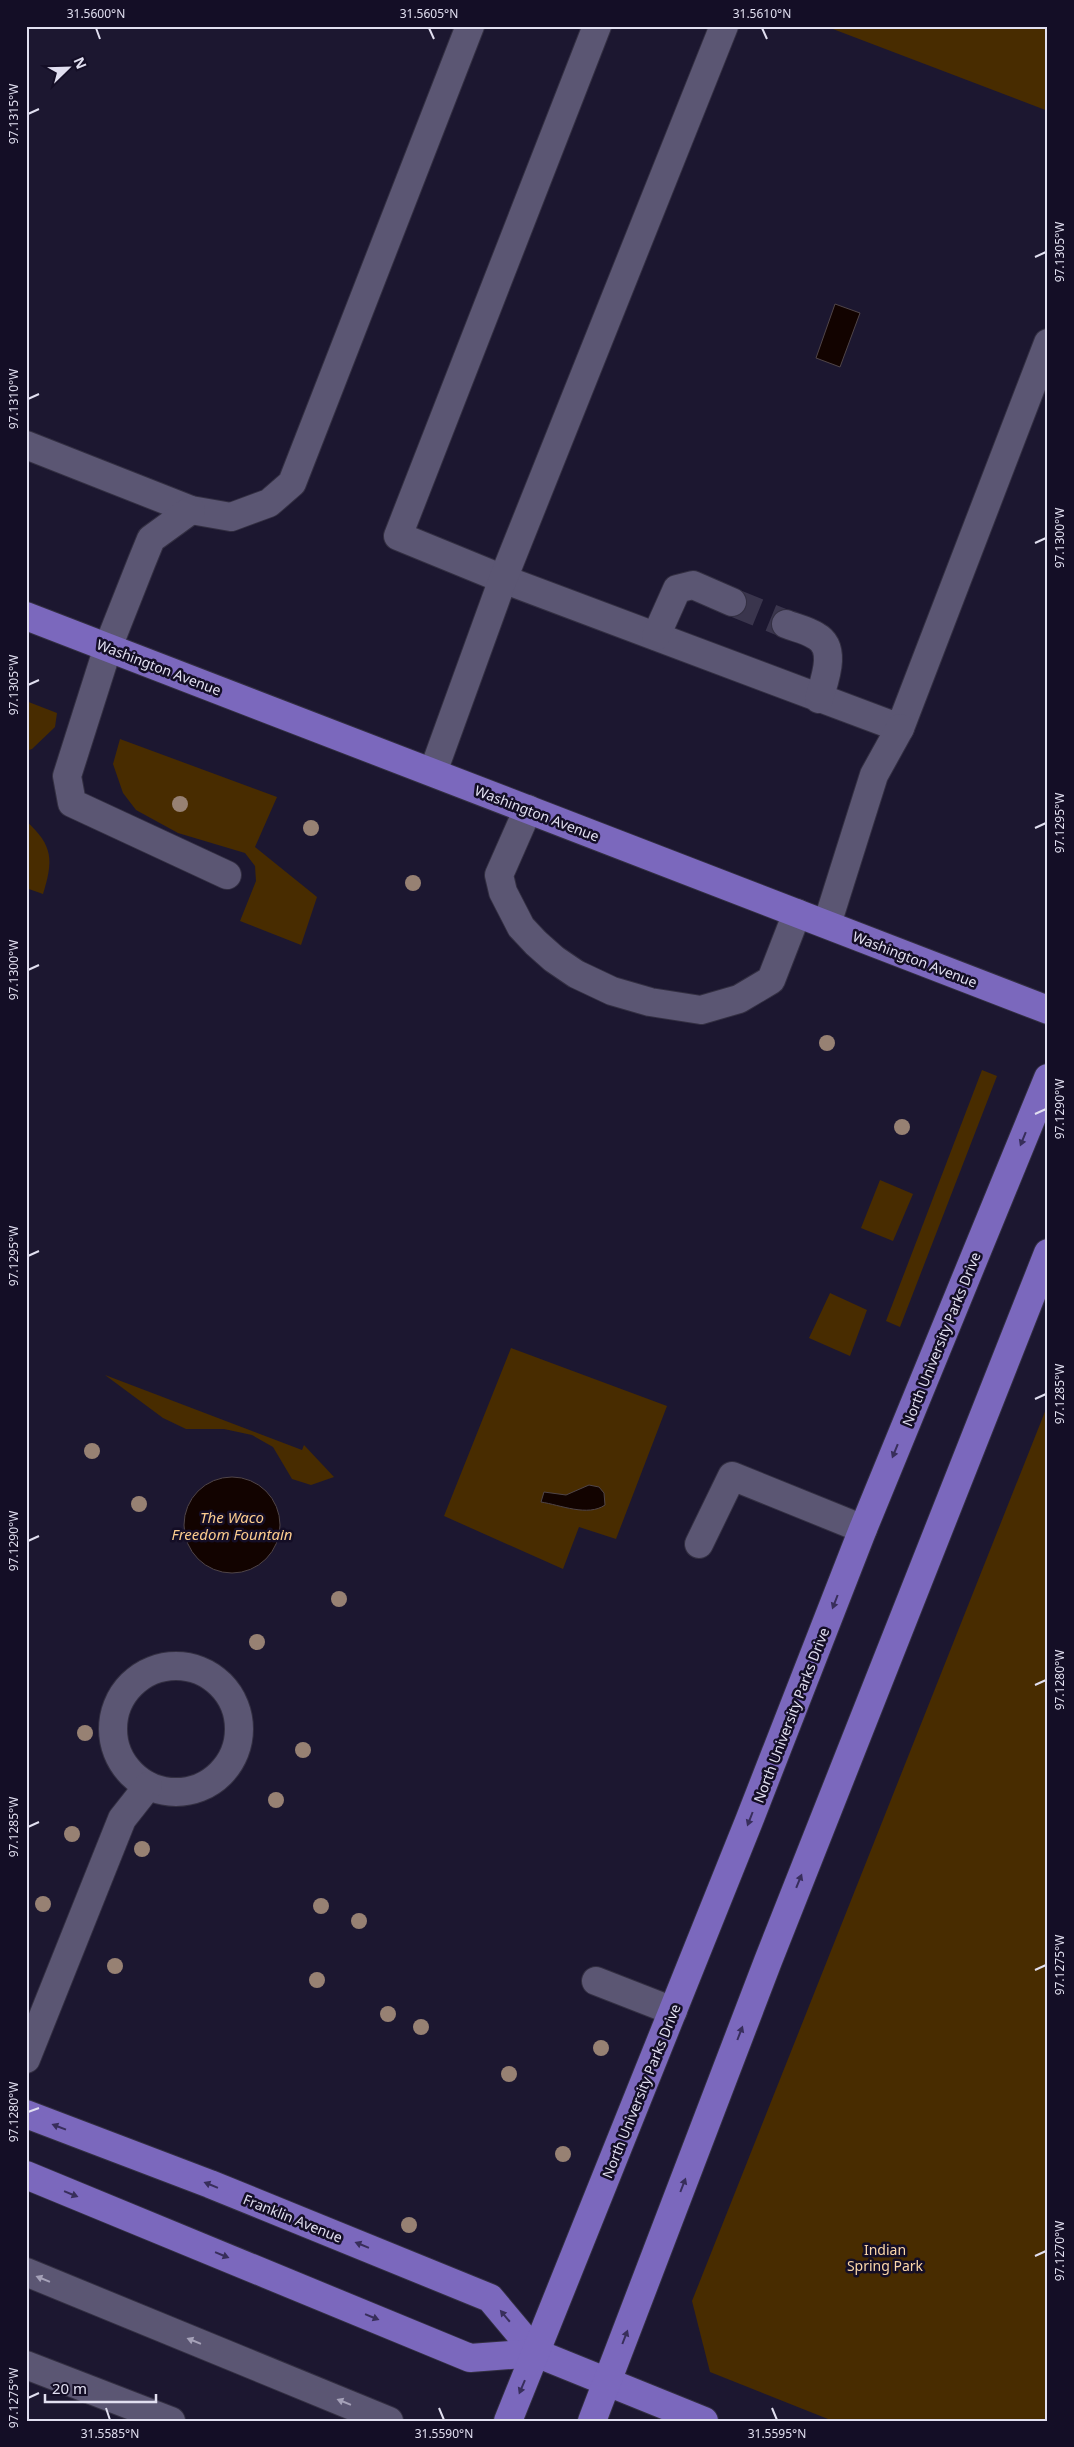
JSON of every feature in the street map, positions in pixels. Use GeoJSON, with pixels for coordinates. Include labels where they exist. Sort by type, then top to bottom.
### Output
{"type":"FeatureCollection","features":[{"type":"Feature","properties":{"kind":"main road","name":"Washington Avenue"},"geometry":{"type":"LineString","coordinates":[[26,616],[1048,1010]]}},
{"type":"Feature","properties":{"kind":"main road","name":"North University Parks Drive"},"geometry":{"type":"LineString","coordinates":[[508,2421],[674,2011],[863,1529],[1048,1078]]}},
{"type":"Feature","properties":{"kind":"main road"},"geometry":{"type":"LineString","coordinates":[[592,2421],[768,1961],[1048,1253]]}},
{"type":"Feature","properties":{"kind":"main road","name":"Franklin Avenue"},"geometry":{"type":"LineString","coordinates":[[26,2114],[210,2184],[490,2298],[536,2353]]}},
{"type":"Feature","properties":{"kind":"main road","name":"Franklin Avenue"},"geometry":{"type":"LineString","coordinates":[[26,2175],[470,2358],[536,2353],[704,2421]]}},
{"type":"Feature","properties":{"kind":"lane"},"geometry":{"type":"LineString","coordinates":[[26,445],[191,510],[231,517],[269,503],[292,483],[470,26]]}},
{"type":"Feature","properties":{"kind":"lane"},"geometry":{"type":"LineString","coordinates":[[597,26],[398,536],[503,579],[900,728]]}},
{"type":"Feature","properties":{"kind":"lane"},"geometry":{"type":"LineString","coordinates":[[433,772],[503,579],[724,26]]}},
{"type":"Feature","properties":{"kind":"lane"},"geometry":{"type":"LineString","coordinates":[[827,924],[874,775],[900,728],[1048,343]]}},
{"type":"Feature","properties":{"kind":"lane"},"geometry":{"type":"LineString","coordinates":[[191,510],[151,539],[108,647],[67,776],[72,803],[227,876]]}},
{"type":"Feature","properties":{"kind":"lane"},"geometry":{"type":"LineString","coordinates":[[656,636],[677,589],[693,586],[732,602]]}},
{"type":"Feature","properties":{"kind":"lane"},"geometry":{"type":"LineString","coordinates":[[786,624],[818,636],[827,650],[828,665],[820,699]]}},
{"type":"Feature","properties":{"kind":"lane"},"geometry":{"type":"LineString","coordinates":[[528,809],[499,875],[503,892],[521,927],[536,943],[554,959],[576,974],[612,991],[650,1002],[701,1010],[739,999],[771,980],[797,913]]}},
{"type":"Feature","properties":{"kind":"lane"},"geometry":{"type":"LineString","coordinates":[[699,1544],[732,1476],[863,1529]]}},
{"type":"Feature","properties":{"kind":"lane"},"geometry":{"type":"LineString","coordinates":[[173,1665],[194,1668],[213,1677],[228,1692],[237,1711],[239,1732],[235,1753],[224,1770],[208,1784],[189,1792],[168,1792],[148,1786],[130,1774],[119,1757],[113,1736],[114,1716],[119,1702],[135,1680],[153,1669],[173,1665]]}},
{"type":"Feature","properties":{"kind":"lane"},"geometry":{"type":"LineString","coordinates":[[26,2060],[122,1819],[148,1786]]}},
{"type":"Feature","properties":{"kind":"lane"},"geometry":{"type":"LineString","coordinates":[[596,1981],[674,2011]]}},
{"type":"Feature","properties":{"kind":"lane"},"geometry":{"type":"LineString","coordinates":[[26,2272],[389,2421]]}},
{"type":"Feature","properties":{"kind":"lane"},"geometry":{"type":"LineString","coordinates":[[26,2365],[171,2421]]}},
{"type":"Feature","properties":{"kind":"green space"},"geometry":{"type":"Polygon","coordinates":[[[825,26],[1048,26],[1048,111],[825,26]]]}},
{"type":"Feature","properties":{"kind":"green space"},"geometry":{"type":"Polygon","coordinates":[[[26,701],[57,713],[55,727],[32,749],[26,751],[26,701]]]}},
{"type":"Feature","properties":{"kind":"green space"},"geometry":{"type":"Polygon","coordinates":[[[120,739],[277,797],[255,847],[317,897],[301,945],[240,921],[256,881],[255,866],[245,853],[178,833],[136,810],[123,793],[113,764],[120,739]]]}},
{"type":"Feature","properties":{"kind":"green space"},"geometry":{"type":"Polygon","coordinates":[[[26,821],[42,838],[49,854],[48,872],[43,894],[26,888],[26,821]]]}},
{"type":"Feature","properties":{"kind":"green space"},"geometry":{"type":"Polygon","coordinates":[[[982,1070],[997,1076],[900,1327],[886,1321],[982,1070]]]}},
{"type":"Feature","properties":{"kind":"green space"},"geometry":{"type":"Polygon","coordinates":[[[880,1180],[913,1194],[893,1241],[861,1228],[880,1180]]]}},
{"type":"Feature","properties":{"kind":"green space"},"geometry":{"type":"Polygon","coordinates":[[[830,1293],[867,1310],[850,1356],[809,1338],[830,1293]]]}},
{"type":"Feature","properties":{"kind":"green space"},"geometry":{"type":"Polygon","coordinates":[[[511,1348],[667,1406],[616,1539],[579,1527],[563,1569],[444,1516],[511,1348]]]}},
{"type":"Feature","properties":{"kind":"green space"},"geometry":{"type":"Polygon","coordinates":[[[105,1375],[302,1450],[304,1445],[334,1477],[311,1485],[292,1479],[273,1447],[252,1435],[224,1429],[186,1429],[163,1418],[105,1375]]]}},
{"type":"Feature","properties":{"kind":"green space","name":"Indian Spring Park"},"geometry":{"type":"Polygon","coordinates":[[[1048,1404],[1048,2421],[833,2421],[710,2372],[692,2301],[1048,1404]]]}},
{"type":"Feature","properties":{"kind":"water"},"geometry":{"type":"Polygon","coordinates":[[[835,304],[860,313],[840,367],[816,358],[835,304]]]}},
{"type":"Feature","properties":{"kind":"water","name":"The Waco Freedom Fountain"},"geometry":{"type":"Polygon","coordinates":[[[232,1477],[250,1481],[266,1491],[276,1507],[280,1525],[276,1543],[266,1559],[250,1569],[232,1573],[214,1569],[198,1559],[188,1543],[184,1525],[188,1507],[198,1491],[214,1481],[232,1477]]]}},
{"type":"Feature","properties":{"kind":"water"},"geometry":{"type":"Polygon","coordinates":[[[589,1485],[599,1487],[604,1493],[605,1505],[590,1510],[582,1510],[541,1502],[544,1492],[566,1495],[589,1485]]]}},
{"type":"Feature","properties":{"kind":"tunnel"},"geometry":{"type":"LineString","coordinates":[[732,602],[786,624]]}}]}
